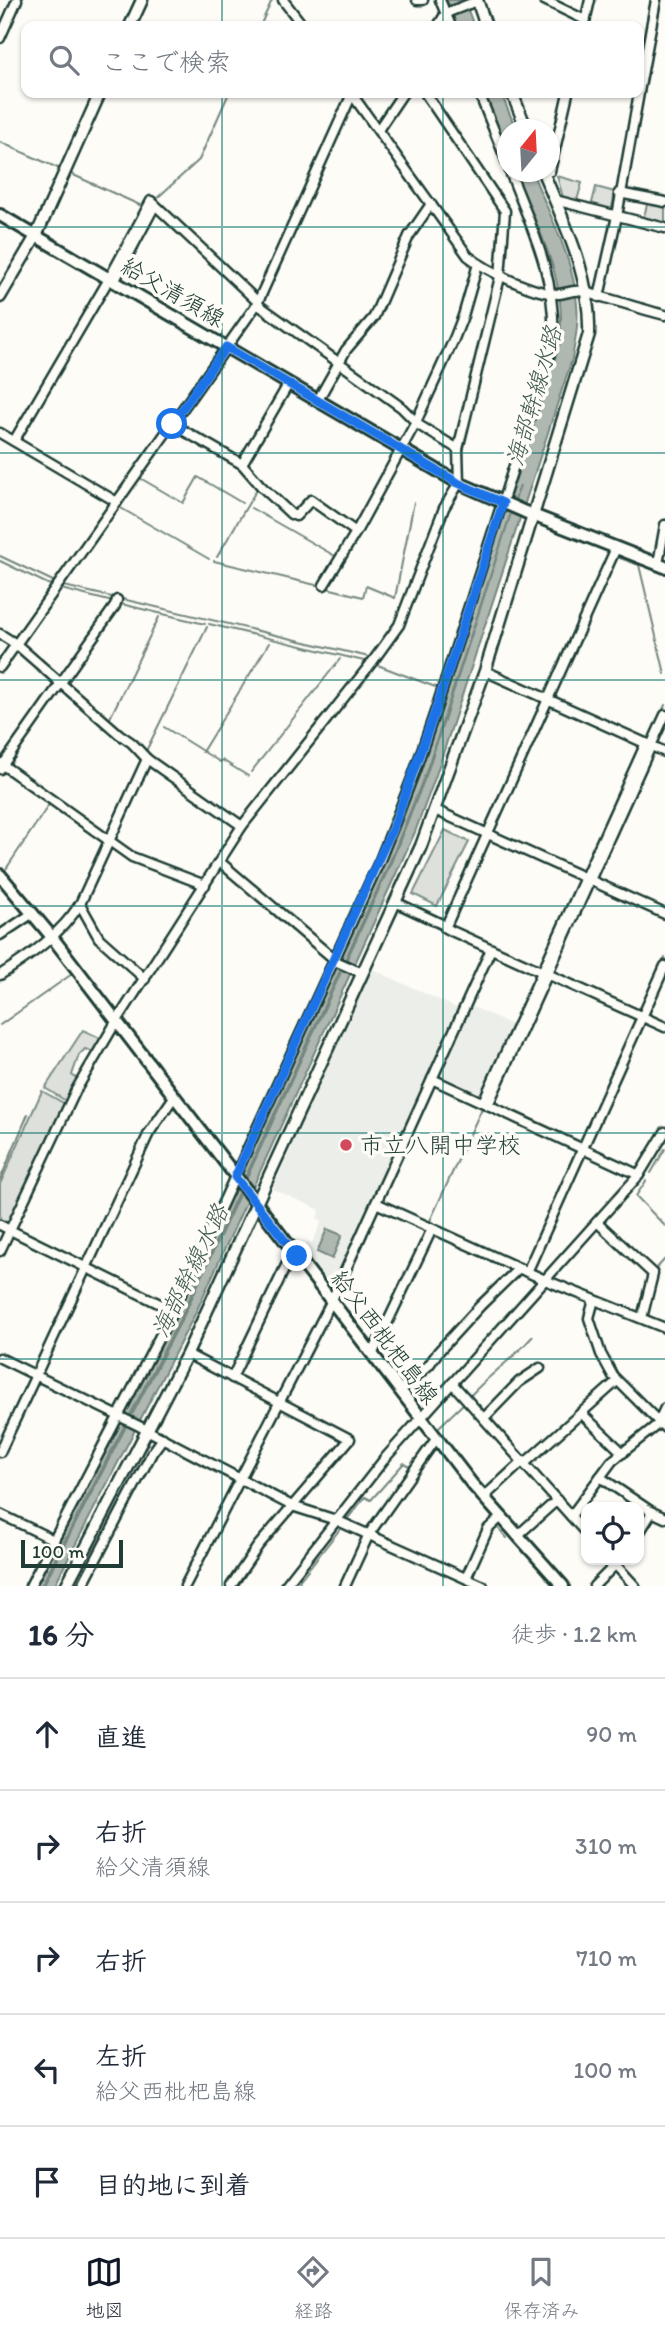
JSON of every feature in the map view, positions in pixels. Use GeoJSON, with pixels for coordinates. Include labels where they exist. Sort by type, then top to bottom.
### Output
{"type":"FeatureCollection","features":[{"type":"Feature","properties":{"kind":"main road","name":"給父清須線"},"geometry":{"type":"LineString","coordinates":[[0,215],[458,483],[661,566]]}},
{"type":"Feature","properties":{"kind":"main road","name":"給父西枇杷島線"},"geometry":{"type":"LineString","coordinates":[[1,879],[52,937],[483,1498],[563,1586]]}},
{"type":"Feature","properties":{"kind":"street"},"geometry":{"type":"LineString","coordinates":[[0,38],[17,0]]}},
{"type":"Feature","properties":{"kind":"street"},"geometry":{"type":"LineString","coordinates":[[132,21],[142,0]]}},
{"type":"Feature","properties":{"kind":"street"},"geometry":{"type":"LineString","coordinates":[[283,0],[299,21]]}},
{"type":"Feature","properties":{"kind":"street"},"geometry":{"type":"LineString","coordinates":[[416,0],[423,0]]}},
{"type":"Feature","properties":{"kind":"street"},"geometry":{"type":"LineString","coordinates":[[440,0],[450,21]]}},
{"type":"Feature","properties":{"kind":"street"},"geometry":{"type":"LineString","coordinates":[[544,0],[581,21]]}},
{"type":"Feature","properties":{"kind":"street"},"geometry":{"type":"LineString","coordinates":[[585,21],[590,0]]}},
{"type":"Feature","properties":{"kind":"street"},"geometry":{"type":"LineString","coordinates":[[644,65],[656,0]]}},
{"type":"Feature","properties":{"kind":"street"},"geometry":{"type":"LineString","coordinates":[[442,21],[448,13],[473,2],[483,21]]}},
{"type":"Feature","properties":{"kind":"street"},"geometry":{"type":"LineString","coordinates":[[0,297],[36,236],[98,98]]}},
{"type":"Feature","properties":{"kind":"street"},"geometry":{"type":"LineString","coordinates":[[0,667],[258,303],[349,98]]}},
{"type":"Feature","properties":{"kind":"street"},"geometry":{"type":"LineString","coordinates":[[354,98],[468,256],[478,264],[500,277],[555,293],[576,290],[665,316]]}},
{"type":"Feature","properties":{"kind":"street"},"geometry":{"type":"LineString","coordinates":[[378,130],[400,98]]}},
{"type":"Feature","properties":{"kind":"street"},"geometry":{"type":"LineString","coordinates":[[0,1251],[4,1227],[76,1090],[242,826],[399,625],[444,508],[458,483],[458,449],[500,277],[505,211],[428,98]]}},
{"type":"Feature","properties":{"kind":"street"},"geometry":{"type":"LineString","coordinates":[[480,98],[497,139]]}},
{"type":"Feature","properties":{"kind":"street"},"geometry":{"type":"LineString","coordinates":[[514,98],[523,119]]}},
{"type":"Feature","properties":{"kind":"street"},"geometry":{"type":"LineString","coordinates":[[560,122],[567,98]]}},
{"type":"Feature","properties":{"kind":"street"},"geometry":{"type":"LineString","coordinates":[[599,297],[617,216],[638,98]]}},
{"type":"Feature","properties":{"kind":"street"},"geometry":{"type":"LineString","coordinates":[[30,1586],[121,1417],[176,1306],[380,860],[414,773],[504,503],[553,344],[555,293],[514,182]]}},
{"type":"Feature","properties":{"kind":"street"},"geometry":{"type":"LineString","coordinates":[[66,1586],[143,1428],[187,1354],[253,1200],[358,971],[395,902],[435,810],[485,671],[529,513],[589,334],[588,294],[549,182]]}},
{"type":"Feature","properties":{"kind":"street"},"geometry":{"type":"LineString","coordinates":[[619,193],[665,202]]}},
{"type":"Feature","properties":{"kind":"street"},"geometry":{"type":"LineString","coordinates":[[555,200],[665,228]]}},
{"type":"Feature","properties":{"kind":"street"},"geometry":{"type":"LineString","coordinates":[[14,441],[112,280],[151,201],[258,303],[401,407],[440,440],[458,449]]}},
{"type":"Feature","properties":{"kind":"street"},"geometry":{"type":"LineString","coordinates":[[318,400],[339,362],[374,317],[409,236],[431,204]]}},
{"type":"Feature","properties":{"kind":"street"},"geometry":{"type":"LineString","coordinates":[[324,585],[416,422],[463,316],[478,264]]}},
{"type":"Feature","properties":{"kind":"street"},"geometry":{"type":"LineString","coordinates":[[242,464],[289,383]]}},
{"type":"Feature","properties":{"kind":"street"},"geometry":{"type":"LineString","coordinates":[[172,424],[242,464],[261,486],[292,514],[296,516],[311,500],[356,532]]}},
{"type":"Feature","properties":{"kind":"street"},"geometry":{"type":"LineString","coordinates":[[0,433],[117,502]]}},
{"type":"Feature","properties":{"kind":"street"},"geometry":{"type":"LineString","coordinates":[[661,566],[665,525]]}},
{"type":"Feature","properties":{"kind":"street"},"geometry":{"type":"LineString","coordinates":[[446,926],[616,548]]}},
{"type":"Feature","properties":{"kind":"street"},"geometry":{"type":"LineString","coordinates":[[117,600],[1,765],[132,857],[205,885]]}},
{"type":"Feature","properties":{"kind":"street"},"geometry":{"type":"LineString","coordinates":[[0,635],[16,644],[132,743],[146,759],[242,826]]}},
{"type":"Feature","properties":{"kind":"street"},"geometry":{"type":"LineString","coordinates":[[485,671],[665,752]]}},
{"type":"Feature","properties":{"kind":"street"},"geometry":{"type":"LineString","coordinates":[[485,1103],[648,745],[665,715]]}},
{"type":"Feature","properties":{"kind":"street"},"geometry":{"type":"LineString","coordinates":[[0,975],[52,937],[80,904],[146,759]]}},
{"type":"Feature","properties":{"kind":"street"},"geometry":{"type":"LineString","coordinates":[[435,810],[665,914]]}},
{"type":"Feature","properties":{"kind":"street"},"geometry":{"type":"LineString","coordinates":[[220,862],[335,960],[358,971]]}},
{"type":"Feature","properties":{"kind":"street"},"geometry":{"type":"LineString","coordinates":[[395,902],[446,926],[445,928],[665,1027]]}},
{"type":"Feature","properties":{"kind":"street"},"geometry":{"type":"LineString","coordinates":[[80,904],[99,939],[145,979]]}},
{"type":"Feature","properties":{"kind":"street"},"geometry":{"type":"LineString","coordinates":[[0,935],[33,913]]}},
{"type":"Feature","properties":{"kind":"street"},"geometry":{"type":"LineString","coordinates":[[185,1586],[281,1404],[331,1302],[491,949]]}},
{"type":"Feature","properties":{"kind":"street"},"geometry":{"type":"LineString","coordinates":[[400,1391],[429,1365],[480,1306],[523,1270],[665,966]]}},
{"type":"Feature","properties":{"kind":"street"},"geometry":{"type":"LineString","coordinates":[[432,1079],[639,1175]]}},
{"type":"Feature","properties":{"kind":"street"},"geometry":{"type":"LineString","coordinates":[[0,1452],[149,1133],[174,1097]]}},
{"type":"Feature","properties":{"kind":"street"},"geometry":{"type":"LineString","coordinates":[[285,1586],[386,1457],[639,1175],[665,1132]]}},
{"type":"Feature","properties":{"kind":"street"},"geometry":{"type":"LineString","coordinates":[[376,1203],[545,1280],[665,1328]]}},
{"type":"Feature","properties":{"kind":"street"},"geometry":{"type":"LineString","coordinates":[[597,1222],[653,1274],[642,1318]]}},
{"type":"Feature","properties":{"kind":"street"},"geometry":{"type":"LineString","coordinates":[[4,1227],[160,1304],[176,1306]]}},
{"type":"Feature","properties":{"kind":"street"},"geometry":{"type":"LineString","coordinates":[[372,1355],[432,1229]]}},
{"type":"Feature","properties":{"kind":"street"},"geometry":{"type":"LineString","coordinates":[[232,1378],[293,1251]]}},
{"type":"Feature","properties":{"kind":"street"},"geometry":{"type":"LineString","coordinates":[[594,1300],[589,1318],[601,1354],[617,1381],[662,1425]]}},
{"type":"Feature","properties":{"kind":"street"},"geometry":{"type":"LineString","coordinates":[[160,1304],[171,1315]]}},
{"type":"Feature","properties":{"kind":"street"},"geometry":{"type":"LineString","coordinates":[[187,1354],[350,1439],[258,1546],[231,1586]]}},
{"type":"Feature","properties":{"kind":"street"},"geometry":{"type":"LineString","coordinates":[[0,1358],[163,1438],[292,1506],[336,1520],[483,1586]]}},
{"type":"Feature","properties":{"kind":"street"},"geometry":{"type":"LineString","coordinates":[[484,1418],[519,1382],[540,1368]]}},
{"type":"Feature","properties":{"kind":"street"},"geometry":{"type":"LineString","coordinates":[[483,1498],[617,1381]]}},
{"type":"Feature","properties":{"kind":"street"},"geometry":{"type":"LineString","coordinates":[[452,1383],[581,1527]]}},
{"type":"Feature","properties":{"kind":"street"},"geometry":{"type":"LineString","coordinates":[[571,1516],[612,1461],[662,1425],[665,1408]]}},
{"type":"Feature","properties":{"kind":"street"},"geometry":{"type":"LineString","coordinates":[[580,1413],[624,1453]]}},
{"type":"Feature","properties":{"kind":"street"},"geometry":{"type":"LineString","coordinates":[[82,1586],[152,1453],[163,1438]]}},
{"type":"Feature","properties":{"kind":"street"},"geometry":{"type":"LineString","coordinates":[[345,1586],[369,1534],[436,1438]]}},
{"type":"Feature","properties":{"kind":"street"},"geometry":{"type":"LineString","coordinates":[[600,1476],[665,1518]]}},
{"type":"Feature","properties":{"kind":"street"},"geometry":{"type":"LineString","coordinates":[[517,1536],[557,1500]]}},
{"type":"Feature","properties":{"kind":"street"},"geometry":{"type":"LineString","coordinates":[[644,1525],[652,1512]]}},
{"type":"Feature","properties":{"kind":"street"},"geometry":{"type":"LineString","coordinates":[[0,1514],[54,1540]]}},
{"type":"Feature","properties":{"kind":"street"},"geometry":{"type":"LineString","coordinates":[[466,1578],[488,1530],[500,1518]]}},
{"type":"Feature","properties":{"kind":"street"},"geometry":{"type":"LineString","coordinates":[[594,1586],[613,1565]]}},
{"type":"Feature","properties":{"kind":"street"},"geometry":{"type":"LineString","coordinates":[[618,1565],[635,1586]]}},
{"type":"Feature","properties":{"kind":"shaded area"},"geometry":{"type":"Polygon","coordinates":[[[447,0],[464,0],[472,21],[455,21],[447,0]]]}},
{"type":"Feature","properties":{"kind":"shaded area"},"geometry":{"type":"Polygon","coordinates":[[[486,98],[503,98],[512,119],[497,119],[497,126],[486,98]]]}},
{"type":"Feature","properties":{"kind":"shaded area"},"geometry":{"type":"Polygon","coordinates":[[[560,177],[582,183],[576,204],[564,201],[559,182],[560,177]]]}},
{"type":"Feature","properties":{"kind":"shaded area"},"geometry":{"type":"Polygon","coordinates":[[[519,182],[536,182],[571,271],[577,312],[572,359],[415,832],[195,1314],[54,1586],[43,1586],[184,1315],[390,865],[427,773],[520,485],[426,772],[389,864],[182,1315],[41,1586],[36,1586],[178,1313],[399,829],[421,770],[557,352],[561,329],[560,305],[557,282],[543,237],[519,182]]]}},
{"type":"Feature","properties":{"kind":"shaded area"},"geometry":{"type":"Polygon","coordinates":[[[596,187],[615,192],[611,213],[591,207],[596,187]]]}},
{"type":"Feature","properties":{"kind":"shaded area"},"geometry":{"type":"Polygon","coordinates":[[[648,201],[665,204],[665,226],[643,220],[648,201]]]}},
{"type":"Feature","properties":{"kind":"shaded area"},"geometry":{"type":"Polygon","coordinates":[[[445,830],[469,842],[437,906],[413,894],[445,830]]]}},
{"type":"Feature","properties":{"kind":"shaded area","name":"市立八開中学校"},"geometry":{"type":"Polygon","coordinates":[[[372,969],[465,1012],[469,1005],[516,1027],[483,1099],[431,1076],[332,1292],[302,1253],[307,1241],[312,1243],[322,1221],[317,1218],[320,1210],[273,1189],[354,1003],[372,969]]]}},
{"type":"Feature","properties":{"kind":"shaded area"},"geometry":{"type":"Polygon","coordinates":[[[83,1030],[102,1039],[94,1052],[85,1049],[79,1055],[72,1075],[79,1081],[66,1101],[45,1088],[83,1030]]]}},
{"type":"Feature","properties":{"kind":"shaded area"},"geometry":{"type":"Polygon","coordinates":[[[42,1091],[67,1105],[7,1226],[0,1223],[0,1184],[42,1091]]]}},
{"type":"Feature","properties":{"kind":"shaded area"},"geometry":{"type":"Polygon","coordinates":[[[327,1229],[342,1235],[332,1259],[317,1252],[327,1229]]]}},
{"type":"Feature","properties":{"kind":"waterway"},"geometry":{"type":"LineString","coordinates":[[262,21],[272,0]]}},
{"type":"Feature","properties":{"kind":"waterway"},"geometry":{"type":"LineString","coordinates":[[289,0],[300,16]]}},
{"type":"Feature","properties":{"kind":"waterway"},"geometry":{"type":"LineString","coordinates":[[155,200],[199,160],[227,98]]}},
{"type":"Feature","properties":{"kind":"waterway"},"geometry":{"type":"LineString","coordinates":[[369,126],[388,152]]}},
{"type":"Feature","properties":{"kind":"waterway"},"geometry":{"type":"LineString","coordinates":[[0,142],[60,169]]}},
{"type":"Feature","properties":{"kind":"waterway"},"geometry":{"type":"LineString","coordinates":[[393,159],[409,181]]}},
{"type":"Feature","properties":{"kind":"waterway"},"geometry":{"type":"LineString","coordinates":[[69,173],[144,207]]}},
{"type":"Feature","properties":{"kind":"waterway"},"geometry":{"type":"LineString","coordinates":[[614,212],[616,197]]}},
{"type":"Feature","properties":{"kind":"waterway"},"geometry":{"type":"LineString","coordinates":[[464,257],[472,269],[470,277]]}},
{"type":"Feature","properties":{"kind":"waterway"},"geometry":{"type":"LineString","coordinates":[[630,300],[665,310]]}},
{"type":"Feature","properties":{"kind":"waterway"},"geometry":{"type":"LineString","coordinates":[[409,445],[415,432]]}},
{"type":"Feature","properties":{"kind":"waterway"},"geometry":{"type":"LineString","coordinates":[[395,469],[401,458]]}},
{"type":"Feature","properties":{"kind":"waterway"},"geometry":{"type":"LineString","coordinates":[[140,478],[183,503],[198,477],[242,503]]}},
{"type":"Feature","properties":{"kind":"waterway"},"geometry":{"type":"LineString","coordinates":[[217,557],[257,489]]}},
{"type":"Feature","properties":{"kind":"waterway"},"geometry":{"type":"LineString","coordinates":[[327,588],[363,597],[366,586],[395,598],[414,502]]}},
{"type":"Feature","properties":{"kind":"waterway"},"geometry":{"type":"LineString","coordinates":[[119,507],[209,559]]}},
{"type":"Feature","properties":{"kind":"waterway"},"geometry":{"type":"LineString","coordinates":[[251,508],[335,556]]}},
{"type":"Feature","properties":{"kind":"waterway"},"geometry":{"type":"LineString","coordinates":[[0,556],[55,582]]}},
{"type":"Feature","properties":{"kind":"waterway"},"geometry":{"type":"LineString","coordinates":[[617,557],[639,565],[665,674]]}},
{"type":"Feature","properties":{"kind":"waterway"},"geometry":{"type":"LineString","coordinates":[[0,561],[52,586]]}},
{"type":"Feature","properties":{"kind":"waterway"},"geometry":{"type":"LineString","coordinates":[[214,561],[320,586]]}},
{"type":"Feature","properties":{"kind":"waterway"},"geometry":{"type":"LineString","coordinates":[[64,586],[116,598]]}},
{"type":"Feature","properties":{"kind":"waterway"},"geometry":{"type":"LineString","coordinates":[[61,589],[113,602]]}},
{"type":"Feature","properties":{"kind":"waterway"},"geometry":{"type":"LineString","coordinates":[[122,599],[369,657]]}},
{"type":"Feature","properties":{"kind":"waterway"},"geometry":{"type":"LineString","coordinates":[[121,604],[205,624]]}},
{"type":"Feature","properties":{"kind":"waterway"},"geometry":{"type":"LineString","coordinates":[[109,720],[159,617]]}},
{"type":"Feature","properties":{"kind":"waterway"},"geometry":{"type":"LineString","coordinates":[[209,624],[368,662]]}},
{"type":"Feature","properties":{"kind":"waterway"},"geometry":{"type":"LineString","coordinates":[[146,751],[207,627]]}},
{"type":"Feature","properties":{"kind":"waterway"},"geometry":{"type":"LineString","coordinates":[[202,752],[269,643]]}},
{"type":"Feature","properties":{"kind":"waterway"},"geometry":{"type":"LineString","coordinates":[[251,772],[340,659]]}},
{"type":"Feature","properties":{"kind":"waterway"},"geometry":{"type":"LineString","coordinates":[[375,664],[438,688]]}},
{"type":"Feature","properties":{"kind":"waterway"},"geometry":{"type":"LineString","coordinates":[[661,714],[665,705]]}},
{"type":"Feature","properties":{"kind":"waterway"},"geometry":{"type":"LineString","coordinates":[[164,727],[248,776]]}},
{"type":"Feature","properties":{"kind":"waterway"},"geometry":{"type":"LineString","coordinates":[[6,869],[50,803]]}},
{"type":"Feature","properties":{"kind":"waterway"},"geometry":{"type":"LineString","coordinates":[[662,964],[665,958]]}},
{"type":"Feature","properties":{"kind":"waterway"},"geometry":{"type":"LineString","coordinates":[[0,1025],[72,974]]}},
{"type":"Feature","properties":{"kind":"waterway"},"geometry":{"type":"LineString","coordinates":[[429,1223],[483,1106]]}},
{"type":"Feature","properties":{"kind":"waterway"},"geometry":{"type":"LineString","coordinates":[[0,1180],[28,1114]]}},
{"type":"Feature","properties":{"kind":"waterway"},"geometry":{"type":"LineString","coordinates":[[651,1173],[665,1149]]}},
{"type":"Feature","properties":{"kind":"waterway"},"geometry":{"type":"LineString","coordinates":[[525,1265],[574,1158]]}},
{"type":"Feature","properties":{"kind":"waterway"},"geometry":{"type":"LineString","coordinates":[[646,1181],[636,1196],[665,1226]]}},
{"type":"Feature","properties":{"kind":"waterway"},"geometry":{"type":"LineString","coordinates":[[352,1269],[367,1236]]}},
{"type":"Feature","properties":{"kind":"waterway"},"geometry":{"type":"LineString","coordinates":[[654,1271],[665,1259]]}},
{"type":"Feature","properties":{"kind":"waterway"},"geometry":{"type":"LineString","coordinates":[[338,1298],[349,1275]]}},
{"type":"Feature","properties":{"kind":"waterway"},"geometry":{"type":"LineString","coordinates":[[547,1286],[590,1303]]}},
{"type":"Feature","properties":{"kind":"waterway"},"geometry":{"type":"LineString","coordinates":[[596,1305],[665,1332]]}},
{"type":"Feature","properties":{"kind":"waterway"},"geometry":{"type":"LineString","coordinates":[[314,1345],[330,1313]]}},
{"type":"Feature","properties":{"kind":"waterway"},"geometry":{"type":"LineString","coordinates":[[647,1316],[665,1324]]}},
{"type":"Feature","properties":{"kind":"waterway"},"geometry":{"type":"LineString","coordinates":[[469,1397],[533,1336]]}},
{"type":"Feature","properties":{"kind":"waterway"},"geometry":{"type":"LineString","coordinates":[[285,1402],[300,1372]]}},
{"type":"Feature","properties":{"kind":"waterway"},"geometry":{"type":"LineString","coordinates":[[437,1429],[465,1402]]}},
{"type":"Feature","properties":{"kind":"waterway"},"geometry":{"type":"LineString","coordinates":[[314,1425],[343,1440]]}},
{"type":"Feature","properties":{"kind":"waterway"},"geometry":{"type":"LineString","coordinates":[[166,1435],[211,1459]]}},
{"type":"Feature","properties":{"kind":"waterway"},"geometry":{"type":"LineString","coordinates":[[348,1518],[365,1497],[371,1500],[404,1463],[410,1467]]}},
{"type":"Feature","properties":{"kind":"waterway"},"geometry":{"type":"LineString","coordinates":[[279,1516],[285,1508]]}},
{"type":"Feature","properties":{"kind":"waterway"},"geometry":{"type":"LineString","coordinates":[[302,1586],[299,1581],[340,1529]]}},
{"type":"Feature","properties":{"kind":"waterway"},"geometry":{"type":"LineString","coordinates":[[499,1529],[507,1538]]}},
{"type":"Feature","properties":{"kind":"place","name":"市立八開中学校"},"geometry":{"type":"Point","coordinates":[346,1145]}},
{"type":"Feature","properties":{"kind":"route"},"geometry":{"type":"LineString","coordinates":[[172,424],[226,347],[458,483],[503,503],[436,709],[395,823],[235,1177],[297,1256]]}},
{"type":"Feature","properties":{"kind":"water label","name":"海部幹線水路"},"geometry":{"type":"Point","coordinates":[534,396]}},
{"type":"Feature","properties":{"kind":"water label","name":"海部幹線水路"},"geometry":{"type":"Point","coordinates":[190,1271]}}]}
